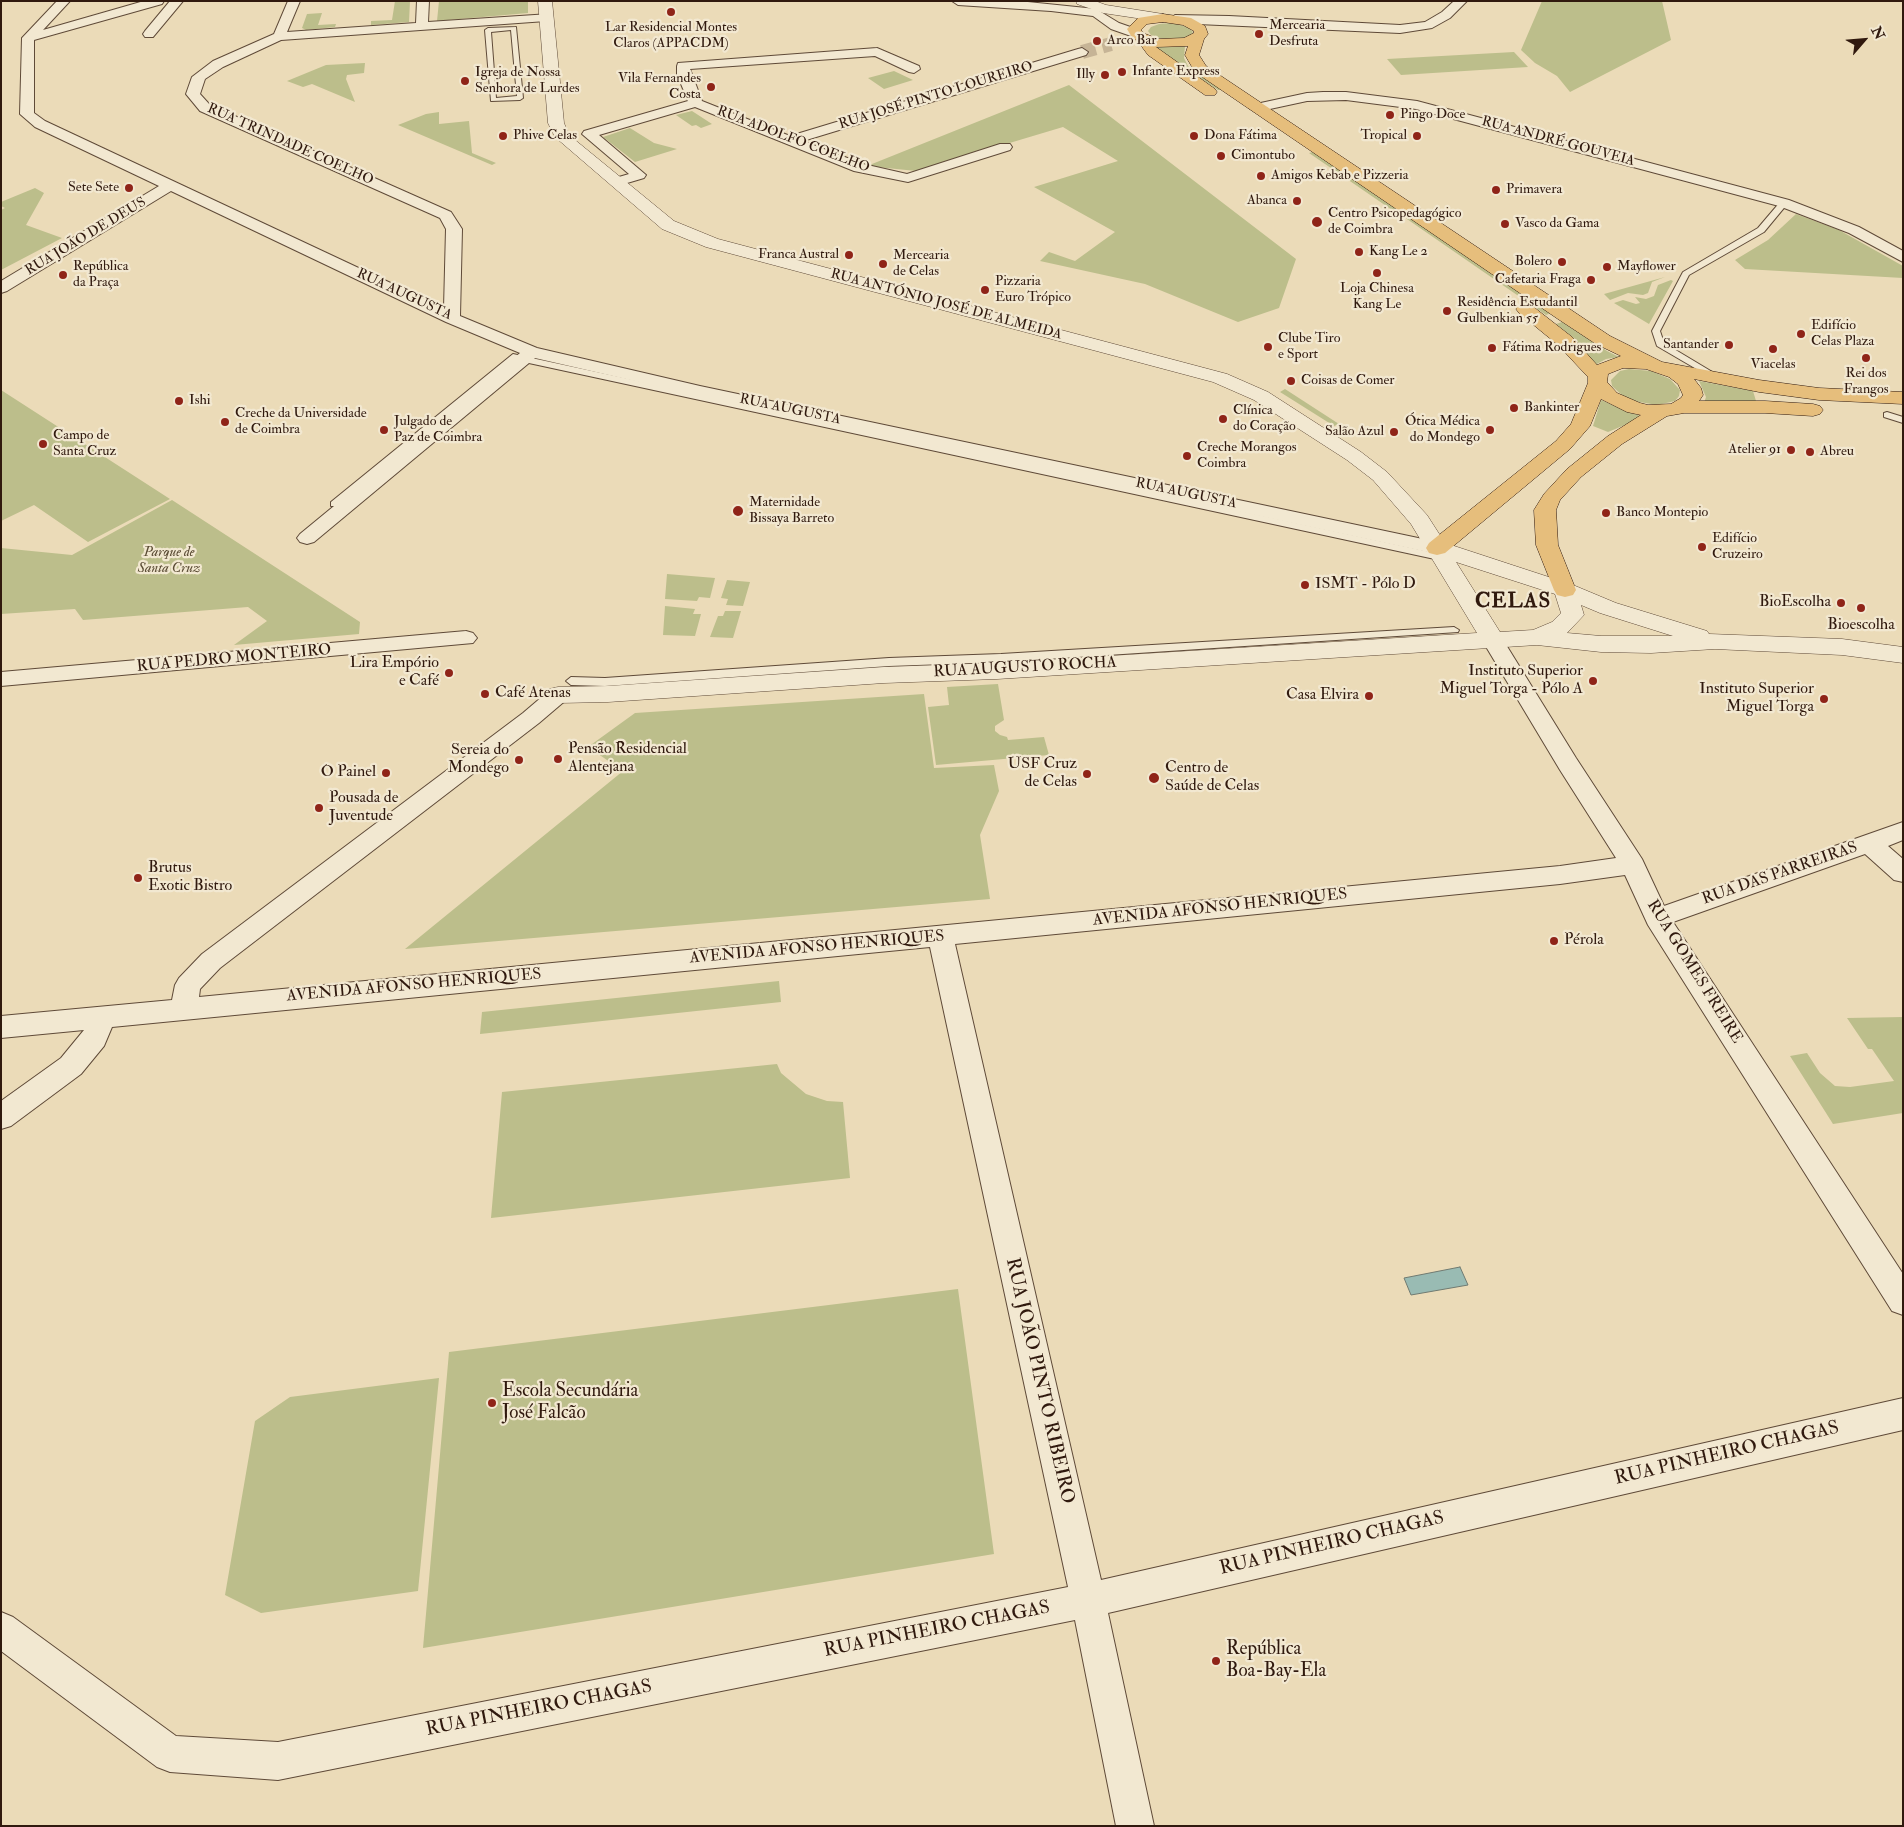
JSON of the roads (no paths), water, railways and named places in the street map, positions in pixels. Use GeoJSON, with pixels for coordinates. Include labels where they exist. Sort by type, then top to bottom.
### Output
{"type":"FeatureCollection","features":[{"type":"Feature","properties":{"kind":"main road"},"geometry":{"type":"LineString","coordinates":[[1565,590],[1547,545],[1545,510],[1551,498],[1574,473],[1615,440],[1672,409],[1689,402],[1693,395],[1691,388],[1676,373],[1603,340],[1564,315],[1200,69],[1192,55],[1200,29],[1194,25],[1169,18],[1143,21],[1134,29],[1153,52],[1526,309],[1565,341],[1598,380],[1610,398],[1648,411],[1672,409],[1765,407],[1897,417]]}},
{"type":"Feature","properties":{"kind":"main road"},"geometry":{"type":"LineString","coordinates":[[1138,36],[1172,44],[1186,42],[1199,36]]}},
{"type":"Feature","properties":{"kind":"main road"},"geometry":{"type":"LineString","coordinates":[[1440,553],[1466,526],[1563,445],[1580,426],[1602,370],[1620,362],[1656,365],[1721,379],[1819,394],[1903,398]]}},
{"type":"Feature","properties":{"kind":"street"},"geometry":{"type":"LineString","coordinates":[[28,38],[64,1]]}},
{"type":"Feature","properties":{"kind":"street"},"geometry":{"type":"LineString","coordinates":[[28,38],[158,1]]}},
{"type":"Feature","properties":{"kind":"street"},"geometry":{"type":"LineString","coordinates":[[149,34],[177,1]]}},
{"type":"Feature","properties":{"kind":"street"},"geometry":{"type":"LineString","coordinates":[[279,36],[294,1]]}},
{"type":"Feature","properties":{"kind":"street"},"geometry":{"type":"LineString","coordinates":[[422,26],[424,1]]}},
{"type":"Feature","properties":{"kind":"street"},"geometry":{"type":"LineString","coordinates":[[958,1],[1052,4],[1169,18],[1400,30],[1428,25],[1446,15],[1461,1]]}},
{"type":"Feature","properties":{"kind":"street"},"geometry":{"type":"LineString","coordinates":[[1082,1],[1099,11],[1115,26],[1138,36]]}},
{"type":"Feature","properties":{"kind":"street","name":"RUA TRINDADE COELHO"},"geometry":{"type":"LineString","coordinates":[[452,318],[454,229],[446,215],[205,108],[193,94],[199,77],[218,64],[279,36],[422,26],[546,9]]}},
{"type":"Feature","properties":{"kind":"street","name":"RUA ANTÓNIO JOSÉ DE ALMEIDA"},"geometry":{"type":"LineString","coordinates":[[546,9],[556,123],[563,137],[668,225],[712,242],[1220,378],[1261,396],[1354,456],[1380,476],[1419,520],[1493,640]]}},
{"type":"Feature","properties":{"kind":"street"},"geometry":{"type":"LineString","coordinates":[[1199,36],[1229,20],[1241,10]]}},
{"type":"Feature","properties":{"kind":"street"},"geometry":{"type":"LineString","coordinates":[[1122,41],[1138,36]]}},
{"type":"Feature","properties":{"kind":"street","name":"RUA AUGUSTA"},"geometry":{"type":"LineString","coordinates":[[28,38],[27,114],[40,124],[452,318],[528,356],[710,393],[1440,553]]}},
{"type":"Feature","properties":{"kind":"street","name":"RUA ADOLFO COELHO"},"geometry":{"type":"LineString","coordinates":[[696,103],[684,74],[683,66],[877,52],[914,69]]}},
{"type":"Feature","properties":{"kind":"street","name":"RUA JOSÉ PINTO LOUREIRO"},"geometry":{"type":"LineString","coordinates":[[790,140],[1082,52]]}},
{"type":"Feature","properties":{"kind":"street","name":"RUA ANDRÉ GOUVEIA"},"geometry":{"type":"LineString","coordinates":[[1256,108],[1307,97],[1323,96],[1346,96],[1402,102],[1784,203],[1854,230],[1903,257]]}},
{"type":"Feature","properties":{"kind":"street","name":"RUA ADOLFO COELHO"},"geometry":{"type":"LineString","coordinates":[[616,182],[639,175],[589,134],[696,103],[859,168],[908,178],[1005,147]]}},
{"type":"Feature","properties":{"kind":"street","name":"RUA JOÃO DE DEUS"},"geometry":{"type":"LineString","coordinates":[[1,288],[171,185]]}},
{"type":"Feature","properties":{"kind":"street","name":"RUA ANDRÉ GOUVEIA"},"geometry":{"type":"LineString","coordinates":[[1854,230],[1903,240]]}},
{"type":"Feature","properties":{"kind":"street"},"geometry":{"type":"LineString","coordinates":[[307,538],[528,356]]}},
{"type":"Feature","properties":{"kind":"street"},"geometry":{"type":"LineString","coordinates":[[1440,553],[1565,590],[1608,608],[1714,640]]}},
{"type":"Feature","properties":{"kind":"street"},"geometry":{"type":"LineString","coordinates":[[1537,637],[1560,627],[1573,615],[1565,590]]}},
{"type":"Feature","properties":{"kind":"street"},"geometry":{"type":"LineString","coordinates":[[1537,637],[1601,644],[1651,645],[1714,640],[1842,647],[1903,655]]}},
{"type":"Feature","properties":{"kind":"street","name":"RUA AUGUSTO ROCHA"},"geometry":{"type":"LineString","coordinates":[[565,688],[608,694],[894,674],[997,671],[1537,637]]}},
{"type":"Feature","properties":{"kind":"street","name":"RUA PEDRO MONTEIRO"},"geometry":{"type":"LineString","coordinates":[[1,679],[466,638]]}},
{"type":"Feature","properties":{"kind":"street","name":"RUA GOMES FREIRE"},"geometry":{"type":"LineString","coordinates":[[1493,640],[1568,764],[1633,865],[1657,918],[1903,1301]]}},
{"type":"Feature","properties":{"kind":"street"},"geometry":{"type":"LineString","coordinates":[[184,1008],[188,985],[210,961],[531,718],[565,688]]}},
{"type":"Feature","properties":{"kind":"street","name":"RUA DAS PARREIRAS"},"geometry":{"type":"LineString","coordinates":[[1657,918],[1903,831]]}},
{"type":"Feature","properties":{"kind":"street"},"geometry":{"type":"LineString","coordinates":[[1869,843],[1903,873]]}},
{"type":"Feature","properties":{"kind":"street","name":"AVENIDA AFONSO HENRIQUES"},"geometry":{"type":"LineString","coordinates":[[1,1027],[1560,875],[1633,865]]}},
{"type":"Feature","properties":{"kind":"street","name":"RUA JOÃO PINTO RIBEIRO"},"geometry":{"type":"LineString","coordinates":[[940,936],[1088,1600],[1135,1826]]}},
{"type":"Feature","properties":{"kind":"street"},"geometry":{"type":"LineString","coordinates":[[1,1117],[71,1066],[94,1038],[102,1016]]}},
{"type":"Feature","properties":{"kind":"street","name":"RUA PINHEIRO CHAGAS"},"geometry":{"type":"LineString","coordinates":[[1,1629],[170,1754],[278,1761],[1088,1600],[1903,1414]]}},
{"type":"Feature","properties":{"kind":"lane"},"geometry":{"type":"LineString","coordinates":[[514,28],[520,98],[493,100],[488,30],[514,28]]}},
{"type":"Feature","properties":{"kind":"lane"},"geometry":{"type":"LineString","coordinates":[[1721,379],[1660,344],[1656,331],[1686,274],[1761,230],[1784,203]]}},
{"type":"Feature","properties":{"kind":"lane"},"geometry":{"type":"LineString","coordinates":[[334,504],[513,357],[528,356]]}},
{"type":"Feature","properties":{"kind":"lane"},"geometry":{"type":"LineString","coordinates":[[565,688],[605,682],[889,662],[1001,658],[1454,630]]}},
{"type":"Feature","properties":{"kind":"water"},"geometry":{"type":"Polygon","coordinates":[[[1460,1267],[1468,1285],[1411,1295],[1404,1278],[1460,1267]]]}},
{"type":"Feature","properties":{"kind":"tunnel"},"geometry":{"type":"LineString","coordinates":[[1082,52],[1111,44]]}},
{"type":"Feature","properties":{"kind":"place","name":"Lar Residencial Montes Claros (APPACDM)"},"geometry":{"type":"Point","coordinates":[671,12]}},
{"type":"Feature","properties":{"kind":"place","name":"Mercearia Desfruta"},"geometry":{"type":"Point","coordinates":[1259,34]}},
{"type":"Feature","properties":{"kind":"place","name":"Arco Bar"},"geometry":{"type":"Point","coordinates":[1097,41]}},
{"type":"Feature","properties":{"kind":"place","name":"Infante Express"},"geometry":{"type":"Point","coordinates":[1122,72]}},
{"type":"Feature","properties":{"kind":"place","name":"Illy"},"geometry":{"type":"Point","coordinates":[1105,75]}},
{"type":"Feature","properties":{"kind":"place","name":"Igreja de Nossa Senhora de Lurdes"},"geometry":{"type":"Point","coordinates":[465,81]}},
{"type":"Feature","properties":{"kind":"place","name":"Vila Fernandes Costa"},"geometry":{"type":"Point","coordinates":[711,87]}},
{"type":"Feature","properties":{"kind":"place","name":"Pingo Doce"},"geometry":{"type":"Point","coordinates":[1390,115]}},
{"type":"Feature","properties":{"kind":"place","name":"Phive Celas"},"geometry":{"type":"Point","coordinates":[503,136]}},
{"type":"Feature","properties":{"kind":"place","name":"Dona Fátima"},"geometry":{"type":"Point","coordinates":[1194,136]}},
{"type":"Feature","properties":{"kind":"place","name":"Tropical"},"geometry":{"type":"Point","coordinates":[1417,136]}},
{"type":"Feature","properties":{"kind":"place","name":"Cimontubo"},"geometry":{"type":"Point","coordinates":[1221,156]}},
{"type":"Feature","properties":{"kind":"place","name":"Amigos Kebab e Pizzeria"},"geometry":{"type":"Point","coordinates":[1261,176]}},
{"type":"Feature","properties":{"kind":"place","name":"Sete Sete"},"geometry":{"type":"Point","coordinates":[129,188]}},
{"type":"Feature","properties":{"kind":"place","name":"Primavera"},"geometry":{"type":"Point","coordinates":[1496,190]}},
{"type":"Feature","properties":{"kind":"place","name":"Abanca"},"geometry":{"type":"Point","coordinates":[1297,201]}},
{"type":"Feature","properties":{"kind":"place","name":"Centro Psicopedagógico de Coimbra"},"geometry":{"type":"Point","coordinates":[1317,222]}},
{"type":"Feature","properties":{"kind":"place","name":"Vasco da Gama"},"geometry":{"type":"Point","coordinates":[1505,224]}},
{"type":"Feature","properties":{"kind":"place","name":"Kang Le 2"},"geometry":{"type":"Point","coordinates":[1359,252]}},
{"type":"Feature","properties":{"kind":"place","name":"Franca Austral"},"geometry":{"type":"Point","coordinates":[849,255]}},
{"type":"Feature","properties":{"kind":"place","name":"Bolero"},"geometry":{"type":"Point","coordinates":[1562,262]}},
{"type":"Feature","properties":{"kind":"place","name":"Mercearia de Celas"},"geometry":{"type":"Point","coordinates":[883,264]}},
{"type":"Feature","properties":{"kind":"place","name":"Mayflower"},"geometry":{"type":"Point","coordinates":[1607,267]}},
{"type":"Feature","properties":{"kind":"place","name":"Loja Chinesa Kang Le"},"geometry":{"type":"Point","coordinates":[1377,273]}},
{"type":"Feature","properties":{"kind":"place","name":"República da Praça"},"geometry":{"type":"Point","coordinates":[63,275]}},
{"type":"Feature","properties":{"kind":"place","name":"Cafetaria Fraga"},"geometry":{"type":"Point","coordinates":[1591,280]}},
{"type":"Feature","properties":{"kind":"place","name":"Pizzaria Euro Trópico"},"geometry":{"type":"Point","coordinates":[985,290]}},
{"type":"Feature","properties":{"kind":"place","name":"Residência Estudantil Gulbenkian 55"},"geometry":{"type":"Point","coordinates":[1447,311]}},
{"type":"Feature","properties":{"kind":"place","name":"Edifício Celas Plaza"},"geometry":{"type":"Point","coordinates":[1801,334]}},
{"type":"Feature","properties":{"kind":"place","name":"Santander"},"geometry":{"type":"Point","coordinates":[1729,345]}},
{"type":"Feature","properties":{"kind":"place","name":"Clube Tiro e Sport"},"geometry":{"type":"Point","coordinates":[1268,347]}},
{"type":"Feature","properties":{"kind":"place","name":"Fátima Rodrigues"},"geometry":{"type":"Point","coordinates":[1492,348]}},
{"type":"Feature","properties":{"kind":"place","name":"Viacelas"},"geometry":{"type":"Point","coordinates":[1773,349]}},
{"type":"Feature","properties":{"kind":"place","name":"Rei dos Frangos"},"geometry":{"type":"Point","coordinates":[1866,358]}},
{"type":"Feature","properties":{"kind":"place","name":"Coisas de Comer"},"geometry":{"type":"Point","coordinates":[1291,381]}},
{"type":"Feature","properties":{"kind":"place","name":"Ishi"},"geometry":{"type":"Point","coordinates":[179,401]}},
{"type":"Feature","properties":{"kind":"place","name":"Bankinter"},"geometry":{"type":"Point","coordinates":[1514,408]}},
{"type":"Feature","properties":{"kind":"place","name":"Clínica do Coração"},"geometry":{"type":"Point","coordinates":[1223,419]}},
{"type":"Feature","properties":{"kind":"place","name":"Creche da Universidade de Coimbra"},"geometry":{"type":"Point","coordinates":[225,422]}},
{"type":"Feature","properties":{"kind":"place","name":"Julgado de Paz de Coimbra"},"geometry":{"type":"Point","coordinates":[384,430]}},
{"type":"Feature","properties":{"kind":"place","name":"Ótica Médica do Mondego"},"geometry":{"type":"Point","coordinates":[1490,430]}},
{"type":"Feature","properties":{"kind":"place","name":"Salão Azul"},"geometry":{"type":"Point","coordinates":[1394,432]}},
{"type":"Feature","properties":{"kind":"place","name":"Campo de Santa Cruz"},"geometry":{"type":"Point","coordinates":[43,444]}},
{"type":"Feature","properties":{"kind":"place","name":"Atelier 91"},"geometry":{"type":"Point","coordinates":[1791,450]}},
{"type":"Feature","properties":{"kind":"place","name":"Abreu"},"geometry":{"type":"Point","coordinates":[1810,452]}},
{"type":"Feature","properties":{"kind":"place","name":"Creche Morangos Coimbra"},"geometry":{"type":"Point","coordinates":[1187,456]}},
{"type":"Feature","properties":{"kind":"place","name":"Maternidade Bissaya Barreto"},"geometry":{"type":"Point","coordinates":[738,511]}},
{"type":"Feature","properties":{"kind":"place","name":"Banco Montepio"},"geometry":{"type":"Point","coordinates":[1606,513]}},
{"type":"Feature","properties":{"kind":"place","name":"Edifício Cruzeiro"},"geometry":{"type":"Point","coordinates":[1702,547]}},
{"type":"Feature","properties":{"kind":"place","name":"ISMT - Pólo D"},"geometry":{"type":"Point","coordinates":[1305,585]}},
{"type":"Feature","properties":{"kind":"place","name":"BioEscolha"},"geometry":{"type":"Point","coordinates":[1841,603]}},
{"type":"Feature","properties":{"kind":"place","name":"Bioescolha"},"geometry":{"type":"Point","coordinates":[1861,608]}},
{"type":"Feature","properties":{"kind":"place","name":"Lira Empório e Café"},"geometry":{"type":"Point","coordinates":[449,673]}},
{"type":"Feature","properties":{"kind":"place","name":"Instituto Superior Miguel Torga - Pólo A"},"geometry":{"type":"Point","coordinates":[1593,681]}},
{"type":"Feature","properties":{"kind":"place","name":"Café Atenas"},"geometry":{"type":"Point","coordinates":[485,694]}},
{"type":"Feature","properties":{"kind":"place","name":"Casa Elvira"},"geometry":{"type":"Point","coordinates":[1369,696]}},
{"type":"Feature","properties":{"kind":"place","name":"Instituto Superior Miguel Torga"},"geometry":{"type":"Point","coordinates":[1824,699]}},
{"type":"Feature","properties":{"kind":"place","name":"Pensão Residencial Alentejana"},"geometry":{"type":"Point","coordinates":[558,759]}},
{"type":"Feature","properties":{"kind":"place","name":"Sereia do Mondego"},"geometry":{"type":"Point","coordinates":[519,760]}},
{"type":"Feature","properties":{"kind":"place","name":"O Painel"},"geometry":{"type":"Point","coordinates":[386,773]}},
{"type":"Feature","properties":{"kind":"place","name":"USF Cruz de Celas"},"geometry":{"type":"Point","coordinates":[1087,774]}},
{"type":"Feature","properties":{"kind":"place","name":"Centro de Saúde de Celas"},"geometry":{"type":"Point","coordinates":[1154,778]}},
{"type":"Feature","properties":{"kind":"place","name":"Pousada de Juventude"},"geometry":{"type":"Point","coordinates":[319,808]}},
{"type":"Feature","properties":{"kind":"place","name":"Brutus Exotic Bistro"},"geometry":{"type":"Point","coordinates":[138,878]}},
{"type":"Feature","properties":{"kind":"place","name":"Pérola"},"geometry":{"type":"Point","coordinates":[1554,941]}},
{"type":"Feature","properties":{"kind":"place","name":"Escola Secundária José Falcão"},"geometry":{"type":"Point","coordinates":[492,1403]}},
{"type":"Feature","properties":{"kind":"place","name":"República Boa-Bay-Ela"},"geometry":{"type":"Point","coordinates":[1216,1661]}},
{"type":"Feature","properties":{"kind":"district","name":"CELAS"},"geometry":{"type":"Point","coordinates":[1513,602]}},
{"type":"Feature","properties":{"kind":"park label","name":"Parque de Santa Cruz"},"geometry":{"type":"Point","coordinates":[169,562]}}]}
